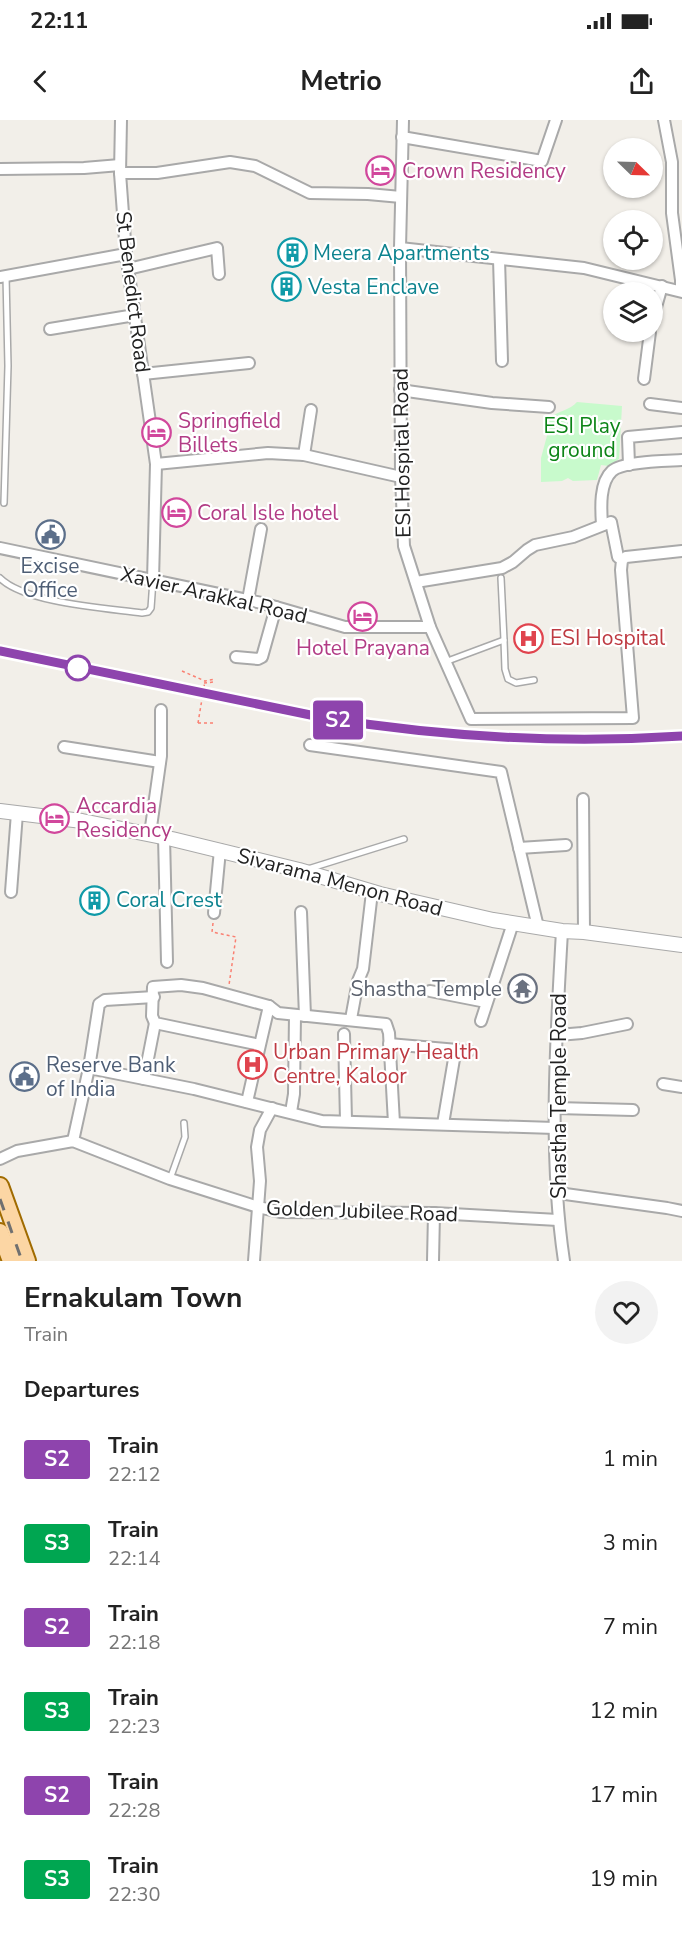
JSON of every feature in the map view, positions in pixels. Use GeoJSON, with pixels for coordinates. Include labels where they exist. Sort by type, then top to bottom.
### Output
{"type":"FeatureCollection","features":[{"type":"Feature","properties":{"kind":"main road"},"geometry":{"type":"LineString","coordinates":[[0,1186],[27,1261]]}},
{"type":"Feature","properties":{"kind":"main road"},"geometry":{"type":"LineString","coordinates":[[0,1232],[11,1261]]}},
{"type":"Feature","properties":{"kind":"street","name":"St Benedict Road"},"geometry":{"type":"LineString","coordinates":[[121,120],[120,169],[126,254],[156,464],[153,580]]}},
{"type":"Feature","properties":{"kind":"street","name":"ESI Hospital Road"},"geometry":{"type":"LineString","coordinates":[[404,120],[400,197],[400,390],[404,546],[430,627],[471,719],[633,718],[622,560],[626,557],[682,551]]}},
{"type":"Feature","properties":{"kind":"street"},"geometry":{"type":"LineString","coordinates":[[402,136],[542,161],[556,120]]}},
{"type":"Feature","properties":{"kind":"street"},"geometry":{"type":"LineString","coordinates":[[663,286],[681,291],[679,235],[672,213],[672,162],[664,120]]}},
{"type":"Feature","properties":{"kind":"street"},"geometry":{"type":"LineString","coordinates":[[0,169],[84,168],[157,173],[230,162],[255,166],[310,193],[400,197]]}},
{"type":"Feature","properties":{"kind":"street"},"geometry":{"type":"LineString","coordinates":[[128,269],[217,248],[219,274]]}},
{"type":"Feature","properties":{"kind":"street"},"geometry":{"type":"LineString","coordinates":[[400,248],[584,268],[645,282]]}},
{"type":"Feature","properties":{"kind":"street"},"geometry":{"type":"LineString","coordinates":[[3,277],[126,254]]}},
{"type":"Feature","properties":{"kind":"street"},"geometry":{"type":"LineString","coordinates":[[499,259],[502,361]]}},
{"type":"Feature","properties":{"kind":"street"},"geometry":{"type":"LineString","coordinates":[[50,328],[135,315]]}},
{"type":"Feature","properties":{"kind":"street"},"geometry":{"type":"LineString","coordinates":[[644,379],[649,342]]}},
{"type":"Feature","properties":{"kind":"street"},"geometry":{"type":"LineString","coordinates":[[143,374],[249,363]]}},
{"type":"Feature","properties":{"kind":"street"},"geometry":{"type":"LineString","coordinates":[[400,390],[492,403],[549,407]]}},
{"type":"Feature","properties":{"kind":"street"},"geometry":{"type":"LineString","coordinates":[[650,404],[682,408]]}},
{"type":"Feature","properties":{"kind":"street"},"geometry":{"type":"LineString","coordinates":[[304,455],[311,410]]}},
{"type":"Feature","properties":{"kind":"street"},"geometry":{"type":"LineString","coordinates":[[629,465],[628,437],[682,432]]}},
{"type":"Feature","properties":{"kind":"street"},"geometry":{"type":"LineString","coordinates":[[156,464],[268,453],[304,455],[401,477]]}},
{"type":"Feature","properties":{"kind":"street"},"geometry":{"type":"LineString","coordinates":[[602,525],[602,499],[608,477],[614,469],[629,465],[682,460]]}},
{"type":"Feature","properties":{"kind":"street"},"geometry":{"type":"LineString","coordinates":[[416,582],[502,568],[535,545],[573,537],[611,522],[618,557]]}},
{"type":"Feature","properties":{"kind":"street"},"geometry":{"type":"LineString","coordinates":[[248,600],[261,529]]}},
{"type":"Feature","properties":{"kind":"street","name":"Xavier Arakkal Road"},"geometry":{"type":"LineString","coordinates":[[0,548],[248,600],[345,627],[430,627]]}},
{"type":"Feature","properties":{"kind":"street"},"geometry":{"type":"LineString","coordinates":[[236,657],[258,659],[262,657],[276,607]]}},
{"type":"Feature","properties":{"kind":"street"},"geometry":{"type":"LineString","coordinates":[[161,710],[157,836],[167,962]]}},
{"type":"Feature","properties":{"kind":"street"},"geometry":{"type":"LineString","coordinates":[[310,745],[501,772],[538,927]]}},
{"type":"Feature","properties":{"kind":"street"},"geometry":{"type":"LineString","coordinates":[[64,747],[160,762]]}},
{"type":"Feature","properties":{"kind":"street"},"geometry":{"type":"LineString","coordinates":[[583,799],[585,932]]}},
{"type":"Feature","properties":{"kind":"street","name":"Sivarama Menon Road"},"geometry":{"type":"LineString","coordinates":[[0,811],[82,820],[157,836],[301,871],[372,892],[513,923],[562,932],[585,932],[682,945]]}},
{"type":"Feature","properties":{"kind":"street"},"geometry":{"type":"LineString","coordinates":[[11,892],[17,813]]}},
{"type":"Feature","properties":{"kind":"street"},"geometry":{"type":"LineString","coordinates":[[519,848],[566,846]]}},
{"type":"Feature","properties":{"kind":"street"},"geometry":{"type":"LineString","coordinates":[[214,913],[220,850]]}},
{"type":"Feature","properties":{"kind":"street"},"geometry":{"type":"LineString","coordinates":[[351,1019],[358,981],[363,969],[372,892]]}},
{"type":"Feature","properties":{"kind":"street"},"geometry":{"type":"LineString","coordinates":[[291,1112],[300,1016],[301,912]]}},
{"type":"Feature","properties":{"kind":"street"},"geometry":{"type":"LineString","coordinates":[[481,1021],[513,923]]}},
{"type":"Feature","properties":{"kind":"street","name":"Shastha Temple Road"},"geometry":{"type":"LineString","coordinates":[[562,932],[555,1128],[558,1220],[564,1261]]}},
{"type":"Feature","properties":{"kind":"street"},"geometry":{"type":"LineString","coordinates":[[144,1078],[155,1023],[152,1016],[153,987],[203,988],[269,1006],[278,1013],[386,1024],[394,1123]]}},
{"type":"Feature","properties":{"kind":"street"},"geometry":{"type":"LineString","coordinates":[[430,991],[486,1002]]}},
{"type":"Feature","properties":{"kind":"street"},"geometry":{"type":"LineString","coordinates":[[0,1159],[17,1151],[73,1141],[89,1068],[99,1004],[105,1000],[154,997]]}},
{"type":"Feature","properties":{"kind":"street"},"geometry":{"type":"LineString","coordinates":[[247,1101],[269,1006]]}},
{"type":"Feature","properties":{"kind":"street"},"geometry":{"type":"LineString","coordinates":[[155,1023],[260,1046]]}},
{"type":"Feature","properties":{"kind":"street"},"geometry":{"type":"LineString","coordinates":[[558,1035],[582,1033],[627,1024]]}},
{"type":"Feature","properties":{"kind":"street"},"geometry":{"type":"LineString","coordinates":[[344,1034],[346,1121]]}},
{"type":"Feature","properties":{"kind":"street"},"geometry":{"type":"LineString","coordinates":[[389,1044],[469,1051]]}},
{"type":"Feature","properties":{"kind":"street"},"geometry":{"type":"LineString","coordinates":[[443,1124],[454,1059]]}},
{"type":"Feature","properties":{"kind":"street"},"geometry":{"type":"LineString","coordinates":[[89,1068],[144,1078],[322,1120],[555,1128]]}},
{"type":"Feature","properties":{"kind":"street"},"geometry":{"type":"LineString","coordinates":[[663,1084],[682,1087]]}},
{"type":"Feature","properties":{"kind":"street"},"geometry":{"type":"LineString","coordinates":[[254,1261],[260,1181],[257,1147],[260,1130],[272,1108]]}},
{"type":"Feature","properties":{"kind":"street"},"geometry":{"type":"LineString","coordinates":[[556,1108],[633,1110]]}},
{"type":"Feature","properties":{"kind":"street","name":"Golden Jubilee Road"},"geometry":{"type":"LineString","coordinates":[[73,1141],[170,1179],[280,1212],[434,1213],[558,1220]]}},
{"type":"Feature","properties":{"kind":"street"},"geometry":{"type":"LineString","coordinates":[[558,1193],[682,1211]]}},
{"type":"Feature","properties":{"kind":"street"},"geometry":{"type":"LineString","coordinates":[[433,1261],[434,1213]]}},
{"type":"Feature","properties":{"kind":"lane"},"geometry":{"type":"LineString","coordinates":[[3,277],[8,366],[4,503]]}},
{"type":"Feature","properties":{"kind":"lane"},"geometry":{"type":"LineString","coordinates":[[0,578],[28,593],[76,604],[142,613],[148,612],[151,608],[153,580]]}},
{"type":"Feature","properties":{"kind":"lane"},"geometry":{"type":"LineString","coordinates":[[501,578],[506,675],[508,679],[516,683],[534,680]]}},
{"type":"Feature","properties":{"kind":"lane"},"geometry":{"type":"LineString","coordinates":[[445,662],[504,640]]}},
{"type":"Feature","properties":{"kind":"lane"},"geometry":{"type":"LineString","coordinates":[[301,871],[404,839]]}},
{"type":"Feature","properties":{"kind":"lane"},"geometry":{"type":"LineString","coordinates":[[170,1179],[185,1137],[184,1123]]}},
{"type":"Feature","properties":{"kind":"path"},"geometry":{"type":"LineString","coordinates":[[182,671],[205,682],[215,681]]}},
{"type":"Feature","properties":{"kind":"path"},"geometry":{"type":"LineString","coordinates":[[205,682],[198,723],[216,723]]}},
{"type":"Feature","properties":{"kind":"path"},"geometry":{"type":"LineString","coordinates":[[214,913],[212,932],[236,937],[228,995]]}},
{"type":"Feature","properties":{"kind":"green space","name":"ESI Play ground"},"geometry":{"type":"Polygon","coordinates":[[[577,402],[622,406],[619,459],[609,466],[601,465],[597,480],[573,481],[568,478],[562,481],[541,482],[541,458],[549,418],[577,402]]]}},
{"type":"Feature","properties":{"kind":"railway"},"geometry":{"type":"LineString","coordinates":[[0,651],[325,718],[370,725],[503,737],[592,739],[682,736]]}},
{"type":"Feature","properties":{"kind":"railway"},"geometry":{"type":"LineString","coordinates":[[0,1199],[22,1261]]}},
{"type":"Feature","properties":{"kind":"train","name":"S2"},"geometry":{"type":"LineString","coordinates":[[0,651],[378,727],[491,738],[614,740],[682,736]]}},
{"type":"Feature","properties":{"kind":"place","name":"Crown Residency"},"geometry":{"type":"Point","coordinates":[381,171]}},
{"type":"Feature","properties":{"kind":"place","name":"Meera Apartments"},"geometry":{"type":"Point","coordinates":[292,253]}},
{"type":"Feature","properties":{"kind":"place","name":"Vesta Enclave"},"geometry":{"type":"Point","coordinates":[287,287]}},
{"type":"Feature","properties":{"kind":"place","name":"Springfield Billets"},"geometry":{"type":"Point","coordinates":[157,433]}},
{"type":"Feature","properties":{"kind":"place","name":"Coral Isle hotel"},"geometry":{"type":"Point","coordinates":[176,513]}},
{"type":"Feature","properties":{"kind":"place","name":"Excise Office"},"geometry":{"type":"Point","coordinates":[50,535]}},
{"type":"Feature","properties":{"kind":"place","name":"Hotel Prayana"},"geometry":{"type":"Point","coordinates":[363,617]}},
{"type":"Feature","properties":{"kind":"place","name":"ESI Hospital"},"geometry":{"type":"Point","coordinates":[529,638]}},
{"type":"Feature","properties":{"kind":"place","name":"Accardia Residency"},"geometry":{"type":"Point","coordinates":[55,818]}},
{"type":"Feature","properties":{"kind":"place","name":"Coral Crest"},"geometry":{"type":"Point","coordinates":[95,900]}},
{"type":"Feature","properties":{"kind":"place","name":"Shastha Temple"},"geometry":{"type":"Point","coordinates":[523,989]}},
{"type":"Feature","properties":{"kind":"place","name":"Urban Primary Health Centre, Kaloor"},"geometry":{"type":"Point","coordinates":[252,1064]}},
{"type":"Feature","properties":{"kind":"place","name":"Reserve Bank of India"},"geometry":{"type":"Point","coordinates":[25,1077]}}]}
